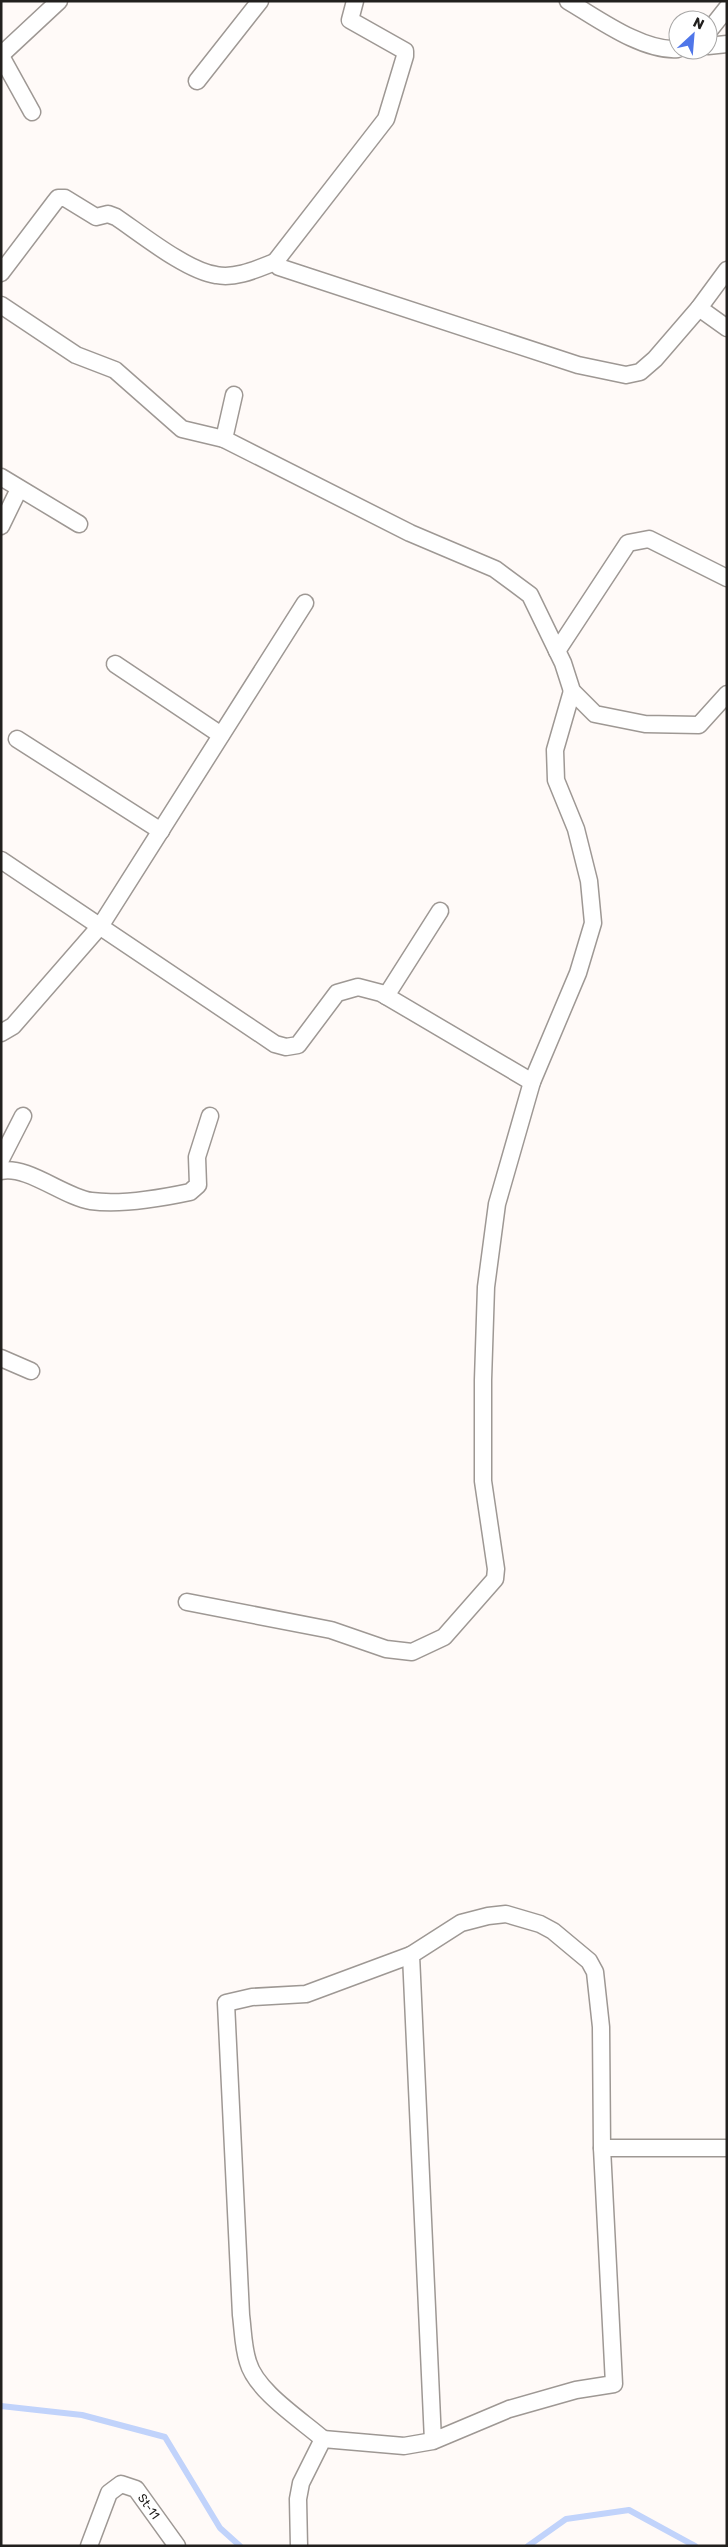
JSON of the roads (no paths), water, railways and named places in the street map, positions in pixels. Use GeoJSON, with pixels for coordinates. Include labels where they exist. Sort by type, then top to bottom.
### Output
{"type":"FeatureCollection","features":[{"type":"Feature","properties":{"kind":"street"},"geometry":{"type":"LineString","coordinates":[[32,112],[1,56],[59,1]]}},
{"type":"Feature","properties":{"kind":"street"},"geometry":{"type":"LineString","coordinates":[[197,81],[260,1]]}},
{"type":"Feature","properties":{"kind":"street"},"geometry":{"type":"LineString","coordinates":[[1,273],[58,198],[65,198],[96,217],[108,214],[116,217],[180,259],[217,276],[248,273],[275,262],[386,120],[405,51],[350,20],[355,1]]}},
{"type":"Feature","properties":{"kind":"street"},"geometry":{"type":"LineString","coordinates":[[568,1],[634,38],[668,50]]}},
{"type":"Feature","properties":{"kind":"street"},"geometry":{"type":"LineString","coordinates":[[592,1],[600,19]]}},
{"type":"Feature","properties":{"kind":"street"},"geometry":{"type":"LineString","coordinates":[[718,19],[727,8]]}},
{"type":"Feature","properties":{"kind":"street"},"geometry":{"type":"LineString","coordinates":[[275,262],[278,267],[569,362],[626,375],[640,372],[655,359],[699,308],[727,270]]}},
{"type":"Feature","properties":{"kind":"street"},"geometry":{"type":"LineString","coordinates":[[1,305],[76,355],[115,370],[182,429],[224,439],[410,533],[495,570],[530,595],[557,651],[572,691],[595,714],[645,724],[700,725],[727,694]]}},
{"type":"Feature","properties":{"kind":"street"},"geometry":{"type":"LineString","coordinates":[[699,308],[727,328]]}},
{"type":"Feature","properties":{"kind":"street"},"geometry":{"type":"LineString","coordinates":[[224,439],[234,395]]}},
{"type":"Feature","properties":{"kind":"street"},"geometry":{"type":"LineString","coordinates":[[1,477],[79,524]]}},
{"type":"Feature","properties":{"kind":"street"},"geometry":{"type":"LineString","coordinates":[[1,526],[19,489]]}},
{"type":"Feature","properties":{"kind":"street"},"geometry":{"type":"LineString","coordinates":[[557,651],[628,543],[649,539],[727,578]]}},
{"type":"Feature","properties":{"kind":"street"},"geometry":{"type":"LineString","coordinates":[[1,1032],[13,1026],[101,925],[305,603]]}},
{"type":"Feature","properties":{"kind":"street"},"geometry":{"type":"LineString","coordinates":[[115,664],[222,734]]}},
{"type":"Feature","properties":{"kind":"street"},"geometry":{"type":"LineString","coordinates":[[186,1602],[332,1630],[386,1648],[412,1652],[444,1637],[495,1579],[496,1569],[484,1481],[486,1287],[497,1204],[532,1082],[578,973],[593,923],[590,881],[576,829],[556,780],[555,750],[572,691]]}},
{"type":"Feature","properties":{"kind":"street"},"geometry":{"type":"LineString","coordinates":[[17,739],[161,831]]}},
{"type":"Feature","properties":{"kind":"street"},"geometry":{"type":"LineString","coordinates":[[1,860],[101,925],[275,1044],[286,1047],[298,1045],[337,993],[358,986],[386,996],[532,1082]]}},
{"type":"Feature","properties":{"kind":"street"},"geometry":{"type":"LineString","coordinates":[[386,996],[440,911]]}},
{"type":"Feature","properties":{"kind":"street"},"geometry":{"type":"LineString","coordinates":[[1,1159],[24,1116]]}},
{"type":"Feature","properties":{"kind":"street"},"geometry":{"type":"LineString","coordinates":[[1,1171],[7,1170],[23,1173],[72,1196],[91,1201],[112,1202],[190,1192],[198,1185],[198,1157],[210,1116]]}},
{"type":"Feature","properties":{"kind":"street"},"geometry":{"type":"LineString","coordinates":[[1,1358],[31,1371]]}},
{"type":"Feature","properties":{"kind":"street"},"geometry":{"type":"LineString","coordinates":[[506,1914],[540,1924],[553,1931],[589,1961],[595,1972],[601,2027],[602,2148],[614,2384],[576,2390],[509,2409],[433,2441],[404,2446],[323,2440],[263,2388],[253,2374],[248,2361],[240,2315],[226,2003],[252,1998],[306,1994],[411,1955],[461,1923],[488,1916],[506,1914]]}},
{"type":"Feature","properties":{"kind":"street"},"geometry":{"type":"LineString","coordinates":[[411,1955],[433,2441]]}},
{"type":"Feature","properties":{"kind":"street"},"geometry":{"type":"LineString","coordinates":[[602,2148],[727,2148]]}},
{"type":"Feature","properties":{"kind":"street"},"geometry":{"type":"LineString","coordinates":[[299,2546],[298,2499],[301,2483],[323,2440]]}},
{"type":"Feature","properties":{"kind":"street","name":"St-11"},"geometry":{"type":"LineString","coordinates":[[89,2546],[109,2493],[121,2484],[136,2489],[177,2546]]}},
{"type":"Feature","properties":{"kind":"waterway"},"geometry":{"type":"LineString","coordinates":[[1,2406],[82,2415],[165,2437],[220,2528],[240,2546]]}},
{"type":"Feature","properties":{"kind":"waterway"},"geometry":{"type":"LineString","coordinates":[[528,2546],[566,2519],[629,2510],[695,2546]]}}]}
